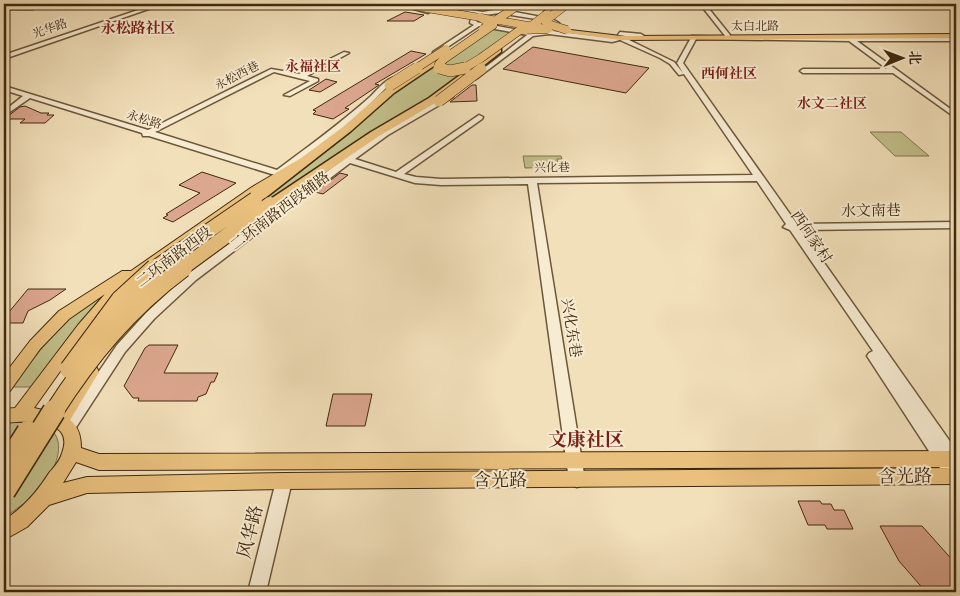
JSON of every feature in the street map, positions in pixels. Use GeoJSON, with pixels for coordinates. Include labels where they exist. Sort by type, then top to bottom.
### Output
{"type":"FeatureCollection","features":[{"type":"Feature","properties":{"kind":"highway"},"geometry":{"type":"LineString","coordinates":[[477,17],[500,13],[514,4]]}},
{"type":"Feature","properties":{"kind":"highway"},"geometry":{"type":"LineString","coordinates":[[520,4],[448,55],[438,66],[447,71],[462,71],[484,58],[560,4]]}},
{"type":"Feature","properties":{"kind":"highway"},"geometry":{"type":"LineString","coordinates":[[477,17],[508,15],[526,4]]}},
{"type":"Feature","properties":{"kind":"highway"},"geometry":{"type":"LineString","coordinates":[[552,27],[537,23],[536,19],[555,4]]}},
{"type":"Feature","properties":{"kind":"highway"},"geometry":{"type":"LineString","coordinates":[[567,30],[551,26],[545,21],[569,4]]}},
{"type":"Feature","properties":{"kind":"highway"},"geometry":{"type":"LineString","coordinates":[[374,96],[448,55],[493,25],[477,17]]}},
{"type":"Feature","properties":{"kind":"highway"},"geometry":{"type":"LineString","coordinates":[[390,88],[482,25],[482,20],[477,17]]}},
{"type":"Feature","properties":{"kind":"highway"},"geometry":{"type":"LineString","coordinates":[[484,58],[520,31],[552,27]]}},
{"type":"Feature","properties":{"kind":"highway"},"geometry":{"type":"LineString","coordinates":[[434,103],[526,35],[552,27]]}},
{"type":"Feature","properties":{"kind":"highway","name":"二环南路西段"},"geometry":{"type":"LineString","coordinates":[[317,173],[375,134],[434,103],[484,58]]}},
{"type":"Feature","properties":{"kind":"highway","name":"二环南路西段"},"geometry":{"type":"LineString","coordinates":[[4,491],[73,383],[92,355],[113,330],[167,280],[269,202],[319,152],[348,129],[390,88]]}},
{"type":"Feature","properties":{"kind":"highway","name":"二环南路西段"},"geometry":{"type":"LineString","coordinates":[[4,470],[87,343],[120,300],[153,269],[269,202]]}},
{"type":"Feature","properties":{"kind":"main road"},"geometry":{"type":"LineString","coordinates":[[398,4],[421,6]]}},
{"type":"Feature","properties":{"kind":"main road"},"geometry":{"type":"LineString","coordinates":[[410,4],[477,17],[552,27]]}},
{"type":"Feature","properties":{"kind":"main road","name":"太白北路"},"geometry":{"type":"LineString","coordinates":[[552,27],[641,36],[847,37]]}},
{"type":"Feature","properties":{"kind":"main road","name":"太白北路"},"geometry":{"type":"LineString","coordinates":[[552,27],[621,38],[956,36]]}},
{"type":"Feature","properties":{"kind":"main road"},"geometry":{"type":"LineString","coordinates":[[4,387],[35,345],[64,315],[104,288],[148,263],[276,175],[319,152]]}},
{"type":"Feature","properties":{"kind":"main road","name":"二环南路西段"},"geometry":{"type":"LineString","coordinates":[[65,424],[86,379],[113,342],[133,320],[269,202],[317,173]]}},
{"type":"Feature","properties":{"kind":"main road"},"geometry":{"type":"LineString","coordinates":[[269,202],[303,194]]}},
{"type":"Feature","properties":{"kind":"main road"},"geometry":{"type":"LineString","coordinates":[[21,413],[88,323],[106,302],[148,263]]}},
{"type":"Feature","properties":{"kind":"main road"},"geometry":{"type":"LineString","coordinates":[[4,416],[21,413],[65,424],[73,440],[72,453],[45,497],[27,517],[4,532]]}},
{"type":"Feature","properties":{"kind":"main road","name":"含光路"},"geometry":{"type":"LineString","coordinates":[[72,453],[99,462],[575,461],[954,467]]}},
{"type":"Feature","properties":{"kind":"main road","name":"含光路"},"geometry":{"type":"LineString","coordinates":[[45,497],[87,485],[284,481],[577,480],[954,467]]}},
{"type":"Feature","properties":{"kind":"street","name":"光华路"},"geometry":{"type":"LineString","coordinates":[[4,56],[158,4]]}},
{"type":"Feature","properties":{"kind":"street"},"geometry":{"type":"LineString","coordinates":[[398,4],[477,17]]}},
{"type":"Feature","properties":{"kind":"street"},"geometry":{"type":"LineString","coordinates":[[496,10],[502,4]]}},
{"type":"Feature","properties":{"kind":"street"},"geometry":{"type":"LineString","coordinates":[[276,175],[346,123],[386,85],[477,17],[510,4]]}},
{"type":"Feature","properties":{"kind":"street"},"geometry":{"type":"LineString","coordinates":[[421,6],[477,17],[531,35],[552,27],[569,4]]}},
{"type":"Feature","properties":{"kind":"street"},"geometry":{"type":"LineString","coordinates":[[702,4],[728,36]]}},
{"type":"Feature","properties":{"kind":"street"},"geometry":{"type":"LineString","coordinates":[[4,7],[33,7]]}},
{"type":"Feature","properties":{"kind":"street"},"geometry":{"type":"LineString","coordinates":[[496,10],[552,27],[641,36]]}},
{"type":"Feature","properties":{"kind":"street","name":"二环南路西段辅路"},"geometry":{"type":"LineString","coordinates":[[65,424],[134,333],[166,300],[192,277],[385,133],[434,103],[440,104],[531,35]]}},
{"type":"Feature","properties":{"kind":"street"},"geometry":{"type":"LineString","coordinates":[[847,37],[956,116]]}},
{"type":"Feature","properties":{"kind":"street","name":"西何家村"},"geometry":{"type":"LineString","coordinates":[[621,38],[662,57],[677,67],[954,467]]}},
{"type":"Feature","properties":{"kind":"street"},"geometry":{"type":"LineString","coordinates":[[662,57],[682,57],[694,38]]}},
{"type":"Feature","properties":{"kind":"street"},"geometry":{"type":"LineString","coordinates":[[302,76],[346,53]]}},
{"type":"Feature","properties":{"kind":"street","name":"西何家村"},"geometry":{"type":"LineString","coordinates":[[682,57],[680,63],[683,68],[755,178]]}},
{"type":"Feature","properties":{"kind":"street","name":"永松西巷"},"geometry":{"type":"LineString","coordinates":[[147,134],[273,70],[302,76]]}},
{"type":"Feature","properties":{"kind":"street"},"geometry":{"type":"LineString","coordinates":[[803,71],[894,71]]}},
{"type":"Feature","properties":{"kind":"street"},"geometry":{"type":"LineString","coordinates":[[288,95],[316,80],[302,76]]}},
{"type":"Feature","properties":{"kind":"street","name":"永松路"},"geometry":{"type":"LineString","coordinates":[[4,90],[276,175]]}},
{"type":"Feature","properties":{"kind":"street"},"geometry":{"type":"LineString","coordinates":[[4,114],[26,97]]}},
{"type":"Feature","properties":{"kind":"street"},"geometry":{"type":"LineString","coordinates":[[397,175],[480,117]]}},
{"type":"Feature","properties":{"kind":"street","name":"兴化巷"},"geometry":{"type":"LineString","coordinates":[[348,160],[415,180],[441,182],[755,178]]}},
{"type":"Feature","properties":{"kind":"street","name":"兴化东巷"},"geometry":{"type":"LineString","coordinates":[[532,181],[577,480]]}},
{"type":"Feature","properties":{"kind":"street","name":"水文南巷"},"geometry":{"type":"LineString","coordinates":[[789,227],[956,225]]}},
{"type":"Feature","properties":{"kind":"street","name":"风华路"},"geometry":{"type":"LineString","coordinates":[[257,592],[284,481]]}},
{"type":"Feature","properties":{"kind":"shaded area"},"geometry":{"type":"Polygon","coordinates":[[[492,29],[513,33],[463,69],[441,65],[492,29]]]}},
{"type":"Feature","properties":{"kind":"shaded area"},"geometry":{"type":"Polygon","coordinates":[[[436,64],[467,71],[430,98],[377,128],[315,169],[167,274],[158,271],[351,132],[394,91],[436,64]]]}},
{"type":"Feature","properties":{"kind":"shaded area"},"geometry":{"type":"Polygon","coordinates":[[[870,132],[901,132],[929,156],[895,156],[870,132]]]}},
{"type":"Feature","properties":{"kind":"shaded area"},"geometry":{"type":"Polygon","coordinates":[[[523,156],[561,156],[562,159],[557,159],[559,167],[525,168],[523,156]]]}},
{"type":"Feature","properties":{"kind":"shaded area"},"geometry":{"type":"Polygon","coordinates":[[[104,294],[69,336],[32,387],[11,387],[62,323],[104,294]]]}},
{"type":"Feature","properties":{"kind":"shaded area"},"geometry":{"type":"Polygon","coordinates":[[[17,421],[35,421],[48,427],[55,435],[58,443],[58,453],[51,473],[45,483],[22,505],[4,517],[4,424],[17,421]]]}},
{"type":"Feature","properties":{"kind":"building"},"geometry":{"type":"Polygon","coordinates":[[[405,12],[424,15],[414,21],[387,21],[405,12]]]}},
{"type":"Feature","properties":{"kind":"building"},"geometry":{"type":"Polygon","coordinates":[[[533,47],[649,68],[626,93],[503,69],[533,47]]]}},
{"type":"Feature","properties":{"kind":"building"},"geometry":{"type":"Polygon","coordinates":[[[411,51],[426,54],[375,84],[379,85],[345,108],[349,109],[333,119],[313,114],[316,111],[313,110],[411,51]]]}},
{"type":"Feature","properties":{"kind":"building"},"geometry":{"type":"Polygon","coordinates":[[[326,79],[337,82],[320,92],[309,90],[326,79]]]}},
{"type":"Feature","properties":{"kind":"building"},"geometry":{"type":"Polygon","coordinates":[[[472,85],[476,85],[477,101],[450,102],[472,85]]]}},
{"type":"Feature","properties":{"kind":"building"},"geometry":{"type":"Polygon","coordinates":[[[25,106],[41,113],[49,113],[47,115],[54,115],[45,123],[20,123],[25,119],[4,119],[20,107],[25,106]]]}},
{"type":"Feature","properties":{"kind":"building"},"geometry":{"type":"Polygon","coordinates":[[[202,172],[236,183],[173,222],[163,218],[168,215],[166,214],[200,193],[179,185],[202,172]]]}},
{"type":"Feature","properties":{"kind":"building"},"geometry":{"type":"Polygon","coordinates":[[[340,173],[348,175],[323,194],[315,192],[340,173]]]}},
{"type":"Feature","properties":{"kind":"building"},"geometry":{"type":"Polygon","coordinates":[[[28,289],[66,289],[50,300],[28,311],[23,323],[4,323],[4,318],[28,289]]]}},
{"type":"Feature","properties":{"kind":"building"},"geometry":{"type":"Polygon","coordinates":[[[149,345],[178,345],[164,373],[218,373],[214,382],[211,382],[206,394],[198,397],[197,401],[138,401],[139,398],[133,398],[124,386],[145,348],[149,345]]]}},
{"type":"Feature","properties":{"kind":"building"},"geometry":{"type":"Polygon","coordinates":[[[333,394],[372,394],[365,426],[326,426],[333,394]]]}},
{"type":"Feature","properties":{"kind":"building"},"geometry":{"type":"Polygon","coordinates":[[[798,501],[820,501],[822,504],[831,504],[834,510],[844,510],[853,529],[827,529],[825,525],[808,525],[798,501]]]}},
{"type":"Feature","properties":{"kind":"building"},"geometry":{"type":"Polygon","coordinates":[[[880,526],[922,526],[956,564],[956,592],[926,592],[899,561],[880,526]]]}},
{"type":"Feature","properties":{"kind":"district","name":"永松路社区"},"geometry":{"type":"Point","coordinates":[138,28]}},
{"type":"Feature","properties":{"kind":"district","name":"永福社区"},"geometry":{"type":"Point","coordinates":[313,67]}},
{"type":"Feature","properties":{"kind":"district","name":"西何社区"},"geometry":{"type":"Point","coordinates":[729,74]}},
{"type":"Feature","properties":{"kind":"district","name":"水文二社区"},"geometry":{"type":"Point","coordinates":[832,104]}},
{"type":"Feature","properties":{"kind":"district","name":"文康社区"},"geometry":{"type":"Point","coordinates":[586,440]}}]}
